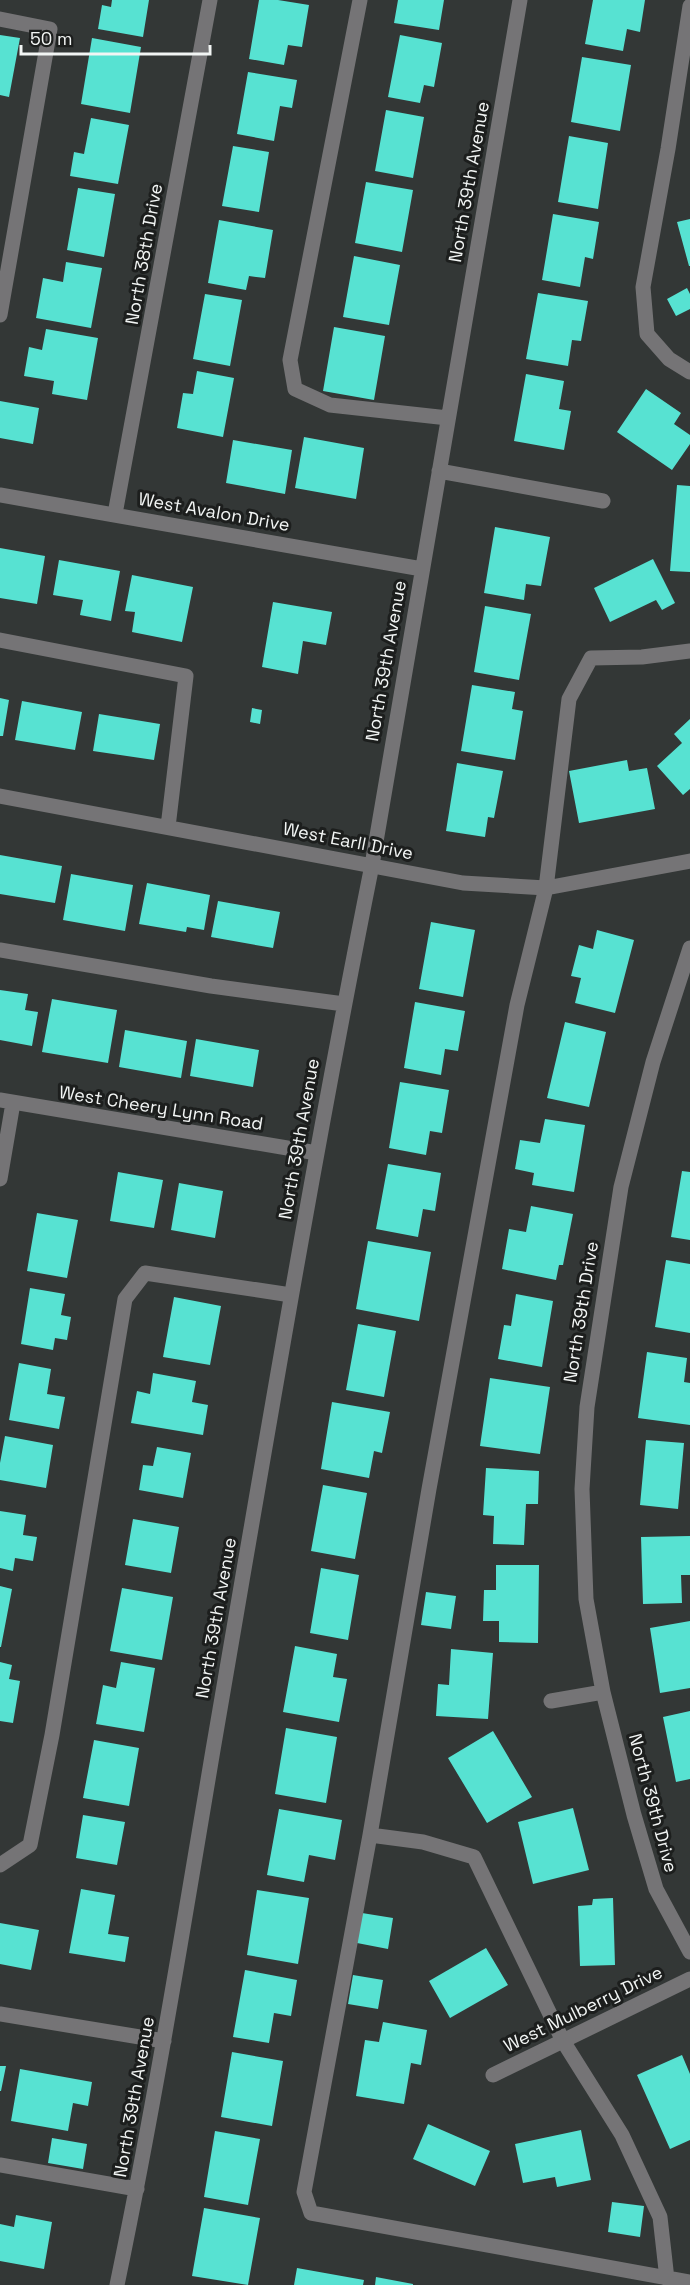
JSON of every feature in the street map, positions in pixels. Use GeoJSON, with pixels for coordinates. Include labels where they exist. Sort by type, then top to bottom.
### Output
{"type":"FeatureCollection","features":[{"type":"Feature","properties":{"kind":"street","name":"North 38th Drive"},"geometry":{"type":"LineString","coordinates":[[115,514],[210,0]]}},
{"type":"Feature","properties":{"kind":"street"},"geometry":{"type":"LineString","coordinates":[[360,0],[290,360],[295,389],[330,405],[448,418]]}},
{"type":"Feature","properties":{"kind":"street","name":"North 39th Avenue"},"geometry":{"type":"LineString","coordinates":[[117,2285],[164,2041],[291,1294],[372,865],[520,0]]}},
{"type":"Feature","properties":{"kind":"street"},"geometry":{"type":"LineString","coordinates":[[690,6],[668,149],[643,287],[647,334],[669,359],[690,372]]}},
{"type":"Feature","properties":{"kind":"street"},"geometry":{"type":"LineString","coordinates":[[0,19],[50,29],[0,315]]}},
{"type":"Feature","properties":{"kind":"street"},"geometry":{"type":"LineString","coordinates":[[439,471],[603,501]]}},
{"type":"Feature","properties":{"kind":"street","name":"West Avalon Drive"},"geometry":{"type":"LineString","coordinates":[[0,495],[422,569]]}},
{"type":"Feature","properties":{"kind":"street"},"geometry":{"type":"LineString","coordinates":[[0,640],[186,676],[168,827]]}},
{"type":"Feature","properties":{"kind":"street"},"geometry":{"type":"LineString","coordinates":[[690,651],[642,657],[591,658],[569,699],[546,888],[517,1005],[304,2193],[311,2213],[690,2282]]}},
{"type":"Feature","properties":{"kind":"street","name":"West Earll Drive"},"geometry":{"type":"LineString","coordinates":[[0,796],[463,883],[546,888],[690,861]]}},
{"type":"Feature","properties":{"kind":"street","name":"North 39th Drive"},"geometry":{"type":"LineString","coordinates":[[690,948],[653,1062],[621,1187],[587,1407],[582,1489],[586,1599],[603,1692],[634,1815],[657,1889],[690,1952]]}},
{"type":"Feature","properties":{"kind":"street"},"geometry":{"type":"LineString","coordinates":[[0,950],[211,986],[344,1004]]}},
{"type":"Feature","properties":{"kind":"street"},"geometry":{"type":"LineString","coordinates":[[0,1179],[7,1101]]}},
{"type":"Feature","properties":{"kind":"street","name":"West Cheery Lynn Road"},"geometry":{"type":"LineString","coordinates":[[7,1101],[317,1153]]}},
{"type":"Feature","properties":{"kind":"street"},"geometry":{"type":"LineString","coordinates":[[0,1865],[30,1845],[52,1735],[125,1299],[145,1273],[291,1294]]}},
{"type":"Feature","properties":{"kind":"street"},"geometry":{"type":"LineString","coordinates":[[551,1701],[603,1692]]}},
{"type":"Feature","properties":{"kind":"street"},"geometry":{"type":"LineString","coordinates":[[370,1835],[423,1842],[474,1857],[563,2040],[622,2135],[660,2217],[667,2279]]}},
{"type":"Feature","properties":{"kind":"street","name":"West Mulberry Drive"},"geometry":{"type":"LineString","coordinates":[[493,2075],[690,1978]]}},
{"type":"Feature","properties":{"kind":"street"},"geometry":{"type":"LineString","coordinates":[[0,2014],[164,2041]]}},
{"type":"Feature","properties":{"kind":"street"},"geometry":{"type":"LineString","coordinates":[[0,2164],[137,2189]]}},
{"type":"Feature","properties":{"kind":"building"},"geometry":{"type":"Polygon","coordinates":[[[112,0],[149,0],[143,37],[98,29],[102,5],[111,7],[112,0]]]}},
{"type":"Feature","properties":{"kind":"building"},"geometry":{"type":"Polygon","coordinates":[[[259,0],[278,0],[309,5],[302,47],[288,45],[284,65],[249,59],[259,0]]]}},
{"type":"Feature","properties":{"kind":"building"},"geometry":{"type":"Polygon","coordinates":[[[398,0],[444,0],[439,30],[394,23],[398,0]]]}},
{"type":"Feature","properties":{"kind":"building"},"geometry":{"type":"Polygon","coordinates":[[[593,0],[645,0],[640,32],[627,29],[623,51],[585,44],[593,0]]]}},
{"type":"Feature","properties":{"kind":"building"},"geometry":{"type":"Polygon","coordinates":[[[0,35],[20,38],[9,97],[0,95],[0,35]]]}},
{"type":"Feature","properties":{"kind":"building"},"geometry":{"type":"Polygon","coordinates":[[[400,35],[442,43],[434,87],[424,85],[420,103],[388,97],[400,35]]]}},
{"type":"Feature","properties":{"kind":"building"},"geometry":{"type":"Polygon","coordinates":[[[92,38],[141,47],[130,113],[81,104],[92,38]]]}},
{"type":"Feature","properties":{"kind":"building"},"geometry":{"type":"Polygon","coordinates":[[[582,57],[631,65],[620,131],[571,122],[582,57]]]}},
{"type":"Feature","properties":{"kind":"building"},"geometry":{"type":"Polygon","coordinates":[[[248,72],[297,80],[292,108],[280,106],[274,141],[237,134],[248,72]]]}},
{"type":"Feature","properties":{"kind":"building"},"geometry":{"type":"Polygon","coordinates":[[[386,110],[424,117],[413,178],[375,171],[386,110]]]}},
{"type":"Feature","properties":{"kind":"building"},"geometry":{"type":"Polygon","coordinates":[[[91,118],[129,125],[118,184],[70,176],[74,152],[84,154],[91,118]]]}},
{"type":"Feature","properties":{"kind":"building"},"geometry":{"type":"Polygon","coordinates":[[[569,136],[608,143],[598,209],[558,202],[569,136]]]}},
{"type":"Feature","properties":{"kind":"building"},"geometry":{"type":"Polygon","coordinates":[[[233,146],[269,152],[259,212],[222,206],[233,146]]]}},
{"type":"Feature","properties":{"kind":"building"},"geometry":{"type":"Polygon","coordinates":[[[366,182],[413,190],[402,252],[355,243],[366,182]]]}},
{"type":"Feature","properties":{"kind":"building"},"geometry":{"type":"Polygon","coordinates":[[[78,188],[115,194],[104,257],[67,250],[78,188]]]}},
{"type":"Feature","properties":{"kind":"building"},"geometry":{"type":"Polygon","coordinates":[[[553,214],[599,222],[593,259],[585,257],[580,287],[542,280],[553,214]]]}},
{"type":"Feature","properties":{"kind":"building"},"geometry":{"type":"Polygon","coordinates":[[[690,219],[690,266],[689,266],[677,222],[690,219]]]}},
{"type":"Feature","properties":{"kind":"building"},"geometry":{"type":"Polygon","coordinates":[[[219,220],[273,230],[265,278],[249,276],[246,290],[208,283],[219,220]]]}},
{"type":"Feature","properties":{"kind":"building"},"geometry":{"type":"Polygon","coordinates":[[[354,256],[400,265],[389,325],[343,317],[354,256]]]}},
{"type":"Feature","properties":{"kind":"building"},"geometry":{"type":"Polygon","coordinates":[[[66,262],[102,268],[91,328],[36,318],[43,278],[63,282],[66,262]]]}},
{"type":"Feature","properties":{"kind":"building"},"geometry":{"type":"Polygon","coordinates":[[[687,288],[690,294],[690,309],[676,316],[667,299],[687,288]]]}},
{"type":"Feature","properties":{"kind":"building"},"geometry":{"type":"Polygon","coordinates":[[[538,293],[588,301],[581,341],[572,340],[568,366],[526,359],[538,293]]]}},
{"type":"Feature","properties":{"kind":"building"},"geometry":{"type":"Polygon","coordinates":[[[205,294],[242,300],[230,366],[193,359],[205,294]]]}},
{"type":"Feature","properties":{"kind":"building"},"geometry":{"type":"Polygon","coordinates":[[[334,327],[385,336],[374,400],[323,391],[334,327]]]}},
{"type":"Feature","properties":{"kind":"building"},"geometry":{"type":"Polygon","coordinates":[[[46,329],[98,338],[87,400],[52,394],[54,381],[24,376],[29,347],[42,350],[46,329]]]}},
{"type":"Feature","properties":{"kind":"building"},"geometry":{"type":"Polygon","coordinates":[[[197,371],[234,378],[223,437],[177,428],[183,393],[193,394],[197,371]]]}},
{"type":"Feature","properties":{"kind":"building"},"geometry":{"type":"Polygon","coordinates":[[[526,374],[564,381],[559,409],[571,411],[564,450],[514,441],[526,374]]]}},
{"type":"Feature","properties":{"kind":"building"},"geometry":{"type":"Polygon","coordinates":[[[646,389],[681,413],[674,424],[690,435],[690,444],[672,470],[617,432],[646,389]]]}},
{"type":"Feature","properties":{"kind":"building"},"geometry":{"type":"Polygon","coordinates":[[[0,401],[39,408],[33,444],[0,438],[0,401]]]}},
{"type":"Feature","properties":{"kind":"building"},"geometry":{"type":"Polygon","coordinates":[[[304,437],[364,448],[356,499],[295,488],[304,437]]]}},
{"type":"Feature","properties":{"kind":"building"},"geometry":{"type":"Polygon","coordinates":[[[233,440],[292,450],[285,494],[226,483],[233,440]]]}},
{"type":"Feature","properties":{"kind":"building"},"geometry":{"type":"Polygon","coordinates":[[[677,485],[690,486],[690,572],[670,571],[677,485]]]}},
{"type":"Feature","properties":{"kind":"building"},"geometry":{"type":"Polygon","coordinates":[[[495,527],[550,537],[541,586],[526,584],[524,600],[484,593],[495,527]]]}},
{"type":"Feature","properties":{"kind":"building"},"geometry":{"type":"Polygon","coordinates":[[[0,548],[45,556],[37,604],[0,598],[0,548]]]}},
{"type":"Feature","properties":{"kind":"building"},"geometry":{"type":"Polygon","coordinates":[[[653,559],[675,603],[662,610],[656,600],[610,622],[594,588],[653,559]]]}},
{"type":"Feature","properties":{"kind":"building"},"geometry":{"type":"Polygon","coordinates":[[[59,560],[120,571],[111,621],[80,615],[83,600],[53,595],[59,560]]]}},
{"type":"Feature","properties":{"kind":"building"},"geometry":{"type":"Polygon","coordinates":[[[132,575],[193,587],[182,642],[132,632],[135,612],[125,611],[132,575]]]}},
{"type":"Feature","properties":{"kind":"building"},"geometry":{"type":"Polygon","coordinates":[[[273,602],[332,612],[326,645],[303,641],[298,674],[262,667],[273,602]]]}},
{"type":"Feature","properties":{"kind":"building"},"geometry":{"type":"Polygon","coordinates":[[[485,606],[531,614],[519,680],[474,672],[485,606]]]}},
{"type":"Feature","properties":{"kind":"building"},"geometry":{"type":"Polygon","coordinates":[[[472,685],[515,692],[512,709],[523,711],[515,760],[461,751],[472,685]]]}},
{"type":"Feature","properties":{"kind":"building"},"geometry":{"type":"Polygon","coordinates":[[[0,698],[9,700],[3,736],[0,736],[0,698]]]}},
{"type":"Feature","properties":{"kind":"building"},"geometry":{"type":"Polygon","coordinates":[[[22,701],[82,712],[75,750],[15,740],[22,701]]]}},
{"type":"Feature","properties":{"kind":"building"},"geometry":{"type":"Polygon","coordinates":[[[252,708],[262,710],[260,724],[250,722],[252,708]]]}},
{"type":"Feature","properties":{"kind":"building"},"geometry":{"type":"Polygon","coordinates":[[[99,714],[160,724],[154,760],[93,751],[99,714]]]}},
{"type":"Feature","properties":{"kind":"building"},"geometry":{"type":"Polygon","coordinates":[[[690,719],[690,789],[683,795],[657,766],[682,743],[674,734],[690,719]]]}},
{"type":"Feature","properties":{"kind":"building"},"geometry":{"type":"Polygon","coordinates":[[[627,760],[629,771],[647,768],[655,809],[579,823],[569,771],[627,760]]]}},
{"type":"Feature","properties":{"kind":"building"},"geometry":{"type":"Polygon","coordinates":[[[457,763],[503,771],[494,818],[488,817],[485,837],[446,831],[457,763]]]}},
{"type":"Feature","properties":{"kind":"building"},"geometry":{"type":"Polygon","coordinates":[[[0,855],[62,866],[55,903],[0,894],[0,855]]]}},
{"type":"Feature","properties":{"kind":"building"},"geometry":{"type":"Polygon","coordinates":[[[71,874],[133,885],[125,931],[63,920],[71,874]]]}},
{"type":"Feature","properties":{"kind":"building"},"geometry":{"type":"Polygon","coordinates":[[[147,883],[210,895],[204,930],[187,927],[186,932],[139,924],[147,883]]]}},
{"type":"Feature","properties":{"kind":"building"},"geometry":{"type":"Polygon","coordinates":[[[218,901],[280,912],[273,948],[211,937],[218,901]]]}},
{"type":"Feature","properties":{"kind":"building"},"geometry":{"type":"Polygon","coordinates":[[[431,922],[475,930],[463,997],[419,989],[431,922]]]}},
{"type":"Feature","properties":{"kind":"building"},"geometry":{"type":"Polygon","coordinates":[[[597,930],[634,940],[615,1013],[575,1003],[581,978],[571,976],[579,945],[593,949],[597,930]]]}},
{"type":"Feature","properties":{"kind":"building"},"geometry":{"type":"Polygon","coordinates":[[[0,990],[28,994],[25,1010],[38,1012],[32,1046],[0,1040],[0,990]]]}},
{"type":"Feature","properties":{"kind":"building"},"geometry":{"type":"Polygon","coordinates":[[[52,999],[117,1010],[108,1063],[42,1052],[52,999]]]}},
{"type":"Feature","properties":{"kind":"building"},"geometry":{"type":"Polygon","coordinates":[[[415,1002],[465,1011],[458,1051],[445,1049],[441,1075],[404,1068],[415,1002]]]}},
{"type":"Feature","properties":{"kind":"building"},"geometry":{"type":"Polygon","coordinates":[[[565,1022],[606,1032],[589,1107],[547,1098],[565,1022]]]}},
{"type":"Feature","properties":{"kind":"building"},"geometry":{"type":"Polygon","coordinates":[[[125,1030],[187,1041],[181,1078],[119,1067],[125,1030]]]}},
{"type":"Feature","properties":{"kind":"building"},"geometry":{"type":"Polygon","coordinates":[[[196,1039],[259,1050],[253,1087],[190,1076],[196,1039]]]}},
{"type":"Feature","properties":{"kind":"building"},"geometry":{"type":"Polygon","coordinates":[[[400,1082],[449,1090],[442,1133],[430,1131],[426,1155],[389,1148],[400,1082]]]}},
{"type":"Feature","properties":{"kind":"building"},"geometry":{"type":"Polygon","coordinates":[[[545,1119],[585,1125],[574,1192],[532,1185],[534,1173],[515,1169],[520,1140],[540,1143],[545,1119]]]}},
{"type":"Feature","properties":{"kind":"building"},"geometry":{"type":"Polygon","coordinates":[[[388,1164],[441,1173],[435,1211],[423,1209],[418,1237],[376,1229],[388,1164]]]}},
{"type":"Feature","properties":{"kind":"building"},"geometry":{"type":"Polygon","coordinates":[[[682,1171],[690,1172],[690,1240],[671,1237],[682,1171]]]}},
{"type":"Feature","properties":{"kind":"building"},"geometry":{"type":"Polygon","coordinates":[[[118,1172],[163,1180],[154,1228],[110,1221],[118,1172]]]}},
{"type":"Feature","properties":{"kind":"building"},"geometry":{"type":"Polygon","coordinates":[[[179,1183],[223,1191],[215,1238],[171,1230],[179,1183]]]}},
{"type":"Feature","properties":{"kind":"building"},"geometry":{"type":"Polygon","coordinates":[[[531,1206],[573,1214],[563,1265],[559,1265],[556,1280],[502,1269],[509,1229],[526,1232],[531,1206]]]}},
{"type":"Feature","properties":{"kind":"building"},"geometry":{"type":"Polygon","coordinates":[[[37,1213],[78,1220],[67,1278],[27,1271],[37,1213]]]}},
{"type":"Feature","properties":{"kind":"building"},"geometry":{"type":"Polygon","coordinates":[[[368,1241],[431,1252],[419,1321],[356,1309],[368,1241]]]}},
{"type":"Feature","properties":{"kind":"building"},"geometry":{"type":"Polygon","coordinates":[[[666,1260],[690,1264],[690,1333],[655,1327],[666,1260]]]}},
{"type":"Feature","properties":{"kind":"building"},"geometry":{"type":"Polygon","coordinates":[[[30,1288],[65,1294],[61,1315],[71,1317],[67,1340],[55,1338],[53,1350],[21,1344],[30,1288]]]}},
{"type":"Feature","properties":{"kind":"building"},"geometry":{"type":"Polygon","coordinates":[[[516,1294],[553,1301],[542,1367],[498,1359],[504,1325],[511,1326],[516,1294]]]}},
{"type":"Feature","properties":{"kind":"building"},"geometry":{"type":"Polygon","coordinates":[[[174,1297],[221,1306],[210,1365],[163,1357],[174,1297]]]}},
{"type":"Feature","properties":{"kind":"building"},"geometry":{"type":"Polygon","coordinates":[[[358,1324],[396,1331],[384,1397],[346,1390],[358,1324]]]}},
{"type":"Feature","properties":{"kind":"building"},"geometry":{"type":"Polygon","coordinates":[[[647,1352],[687,1358],[684,1382],[690,1383],[690,1425],[638,1418],[647,1352]]]}},
{"type":"Feature","properties":{"kind":"building"},"geometry":{"type":"Polygon","coordinates":[[[19,1363],[51,1369],[47,1394],[65,1397],[59,1429],[9,1420],[19,1363]]]}},
{"type":"Feature","properties":{"kind":"building"},"geometry":{"type":"Polygon","coordinates":[[[153,1373],[196,1381],[192,1402],[208,1405],[203,1435],[131,1423],[137,1391],[150,1394],[153,1373]]]}},
{"type":"Feature","properties":{"kind":"building"},"geometry":{"type":"Polygon","coordinates":[[[490,1378],[550,1387],[540,1454],[480,1446],[490,1378]]]}},
{"type":"Feature","properties":{"kind":"building"},"geometry":{"type":"Polygon","coordinates":[[[332,1402],[390,1412],[382,1453],[374,1451],[369,1478],[321,1469],[332,1402]]]}},
{"type":"Feature","properties":{"kind":"building"},"geometry":{"type":"Polygon","coordinates":[[[5,1436],[53,1445],[46,1488],[0,1480],[0,1463],[5,1436]]]}},
{"type":"Feature","properties":{"kind":"building"},"geometry":{"type":"Polygon","coordinates":[[[646,1440],[684,1443],[678,1509],[640,1505],[646,1440]]]}},
{"type":"Feature","properties":{"kind":"building"},"geometry":{"type":"Polygon","coordinates":[[[157,1447],[191,1453],[183,1498],[139,1490],[143,1465],[153,1466],[157,1447]]]}},
{"type":"Feature","properties":{"kind":"building"},"geometry":{"type":"Polygon","coordinates":[[[486,1468],[539,1471],[538,1504],[526,1504],[524,1545],[493,1544],[494,1516],[483,1515],[486,1468]]]}},
{"type":"Feature","properties":{"kind":"building"},"geometry":{"type":"Polygon","coordinates":[[[323,1485],[367,1493],[355,1559],[311,1551],[323,1485]]]}},
{"type":"Feature","properties":{"kind":"building"},"geometry":{"type":"Polygon","coordinates":[[[0,1511],[26,1515],[23,1535],[37,1537],[33,1561],[15,1558],[13,1571],[0,1568],[0,1511]]]}},
{"type":"Feature","properties":{"kind":"building"},"geometry":{"type":"Polygon","coordinates":[[[133,1519],[179,1527],[171,1573],[125,1565],[133,1519]]]}},
{"type":"Feature","properties":{"kind":"building"},"geometry":{"type":"Polygon","coordinates":[[[690,1536],[690,1575],[681,1575],[682,1603],[643,1604],[641,1537],[690,1536]]]}},
{"type":"Feature","properties":{"kind":"building"},"geometry":{"type":"Polygon","coordinates":[[[496,1565],[539,1565],[538,1643],[499,1642],[499,1621],[483,1621],[484,1590],[496,1590],[496,1565]]]}},
{"type":"Feature","properties":{"kind":"building"},"geometry":{"type":"Polygon","coordinates":[[[321,1568],[359,1575],[348,1640],[310,1633],[321,1568]]]}},
{"type":"Feature","properties":{"kind":"building"},"geometry":{"type":"Polygon","coordinates":[[[0,1586],[12,1589],[1,1647],[0,1647],[0,1586]]]}},
{"type":"Feature","properties":{"kind":"building"},"geometry":{"type":"Polygon","coordinates":[[[122,1588],[173,1597],[162,1660],[110,1651],[122,1588]]]}},
{"type":"Feature","properties":{"kind":"building"},"geometry":{"type":"Polygon","coordinates":[[[426,1592],[456,1596],[451,1629],[421,1625],[426,1592]]]}},
{"type":"Feature","properties":{"kind":"building"},"geometry":{"type":"Polygon","coordinates":[[[690,1621],[690,1688],[660,1693],[650,1628],[690,1621]]]}},
{"type":"Feature","properties":{"kind":"building"},"geometry":{"type":"Polygon","coordinates":[[[295,1646],[337,1654],[333,1677],[347,1679],[339,1722],[283,1712],[295,1646]]]}},
{"type":"Feature","properties":{"kind":"building"},"geometry":{"type":"Polygon","coordinates":[[[451,1649],[493,1653],[488,1719],[436,1716],[438,1684],[449,1685],[451,1649]]]}},
{"type":"Feature","properties":{"kind":"building"},"geometry":{"type":"Polygon","coordinates":[[[0,1662],[12,1665],[9,1679],[20,1681],[13,1723],[0,1721],[0,1662]]]}},
{"type":"Feature","properties":{"kind":"building"},"geometry":{"type":"Polygon","coordinates":[[[121,1662],[155,1668],[144,1732],[96,1724],[103,1685],[116,1688],[121,1662]]]}},
{"type":"Feature","properties":{"kind":"building"},"geometry":{"type":"Polygon","coordinates":[[[690,1711],[690,1779],[676,1782],[663,1717],[690,1711]]]}},
{"type":"Feature","properties":{"kind":"building"},"geometry":{"type":"Polygon","coordinates":[[[286,1728],[337,1737],[326,1803],[275,1794],[286,1728]]]}},
{"type":"Feature","properties":{"kind":"building"},"geometry":{"type":"Polygon","coordinates":[[[493,1731],[532,1797],[487,1823],[448,1758],[493,1731]]]}},
{"type":"Feature","properties":{"kind":"building"},"geometry":{"type":"Polygon","coordinates":[[[94,1740],[139,1748],[129,1806],[83,1798],[94,1740]]]}},
{"type":"Feature","properties":{"kind":"building"},"geometry":{"type":"Polygon","coordinates":[[[573,1808],[589,1870],[533,1884],[518,1822],[573,1808]]]}},
{"type":"Feature","properties":{"kind":"building"},"geometry":{"type":"Polygon","coordinates":[[[279,1809],[342,1820],[335,1860],[309,1855],[304,1882],[267,1875],[279,1809]]]}},
{"type":"Feature","properties":{"kind":"building"},"geometry":{"type":"Polygon","coordinates":[[[83,1815],[125,1822],[117,1865],[76,1858],[83,1815]]]}},
{"type":"Feature","properties":{"kind":"building"},"geometry":{"type":"Polygon","coordinates":[[[81,1889],[115,1895],[108,1934],[129,1937],[125,1962],[69,1953],[81,1889]]]}},
{"type":"Feature","properties":{"kind":"building"},"geometry":{"type":"Polygon","coordinates":[[[257,1890],[309,1898],[298,1964],[247,1955],[257,1890]]]}},
{"type":"Feature","properties":{"kind":"building"},"geometry":{"type":"Polygon","coordinates":[[[613,1898],[615,1965],[580,1966],[578,1906],[592,1905],[593,1899],[613,1898]]]}},
{"type":"Feature","properties":{"kind":"building"},"geometry":{"type":"Polygon","coordinates":[[[362,1913],[393,1918],[388,1949],[357,1943],[362,1913]]]}},
{"type":"Feature","properties":{"kind":"building"},"geometry":{"type":"Polygon","coordinates":[[[0,1923],[39,1930],[31,1970],[0,1964],[0,1923]]]}},
{"type":"Feature","properties":{"kind":"building"},"geometry":{"type":"Polygon","coordinates":[[[486,1948],[508,1985],[450,2018],[429,1981],[486,1948]]]}},
{"type":"Feature","properties":{"kind":"building"},"geometry":{"type":"Polygon","coordinates":[[[245,1970],[297,1980],[291,2016],[274,2013],[269,2043],[233,2037],[245,1970]]]}},
{"type":"Feature","properties":{"kind":"building"},"geometry":{"type":"Polygon","coordinates":[[[353,1975],[383,1980],[378,2009],[348,2004],[353,1975]]]}},
{"type":"Feature","properties":{"kind":"building"},"geometry":{"type":"Polygon","coordinates":[[[383,2022],[427,2030],[421,2065],[411,2063],[404,2104],[356,2096],[365,2040],[379,2042],[383,2022]]]}},
{"type":"Feature","properties":{"kind":"building"},"geometry":{"type":"Polygon","coordinates":[[[232,2052],[283,2061],[272,2126],[221,2117],[232,2052]]]}},
{"type":"Feature","properties":{"kind":"building"},"geometry":{"type":"Polygon","coordinates":[[[682,2055],[690,2074],[690,2140],[670,2149],[637,2075],[682,2055]]]}},
{"type":"Feature","properties":{"kind":"building"},"geometry":{"type":"Polygon","coordinates":[[[0,2066],[6,2066],[1,2091],[0,2091],[0,2066]]]}},
{"type":"Feature","properties":{"kind":"building"},"geometry":{"type":"Polygon","coordinates":[[[20,2069],[92,2082],[88,2106],[73,2103],[68,2131],[11,2121],[20,2069]]]}},
{"type":"Feature","properties":{"kind":"building"},"geometry":{"type":"Polygon","coordinates":[[[428,2124],[490,2151],[475,2186],[413,2159],[428,2124]]]}},
{"type":"Feature","properties":{"kind":"building"},"geometry":{"type":"Polygon","coordinates":[[[581,2130],[591,2180],[557,2187],[555,2177],[523,2183],[515,2144],[581,2130]]]}},
{"type":"Feature","properties":{"kind":"building"},"geometry":{"type":"Polygon","coordinates":[[[215,2131],[260,2139],[248,2205],[204,2197],[215,2131]]]}},
{"type":"Feature","properties":{"kind":"building"},"geometry":{"type":"Polygon","coordinates":[[[52,2138],[87,2144],[83,2169],[48,2163],[52,2138]]]}},
{"type":"Feature","properties":{"kind":"building"},"geometry":{"type":"Polygon","coordinates":[[[612,2202],[644,2206],[640,2237],[608,2232],[612,2202]]]}},
{"type":"Feature","properties":{"kind":"building"},"geometry":{"type":"Polygon","coordinates":[[[204,2208],[260,2218],[248,2285],[192,2276],[204,2208]]]}},
{"type":"Feature","properties":{"kind":"building"},"geometry":{"type":"Polygon","coordinates":[[[16,2215],[52,2222],[44,2269],[0,2261],[0,2224],[14,2227],[16,2215]]]}},
{"type":"Feature","properties":{"kind":"building"},"geometry":{"type":"Polygon","coordinates":[[[297,2268],[364,2280],[363,2285],[294,2285],[297,2268]]]}},
{"type":"Feature","properties":{"kind":"building"},"geometry":{"type":"Polygon","coordinates":[[[376,2277],[413,2284],[413,2285],[375,2285],[376,2277]]]}}]}
